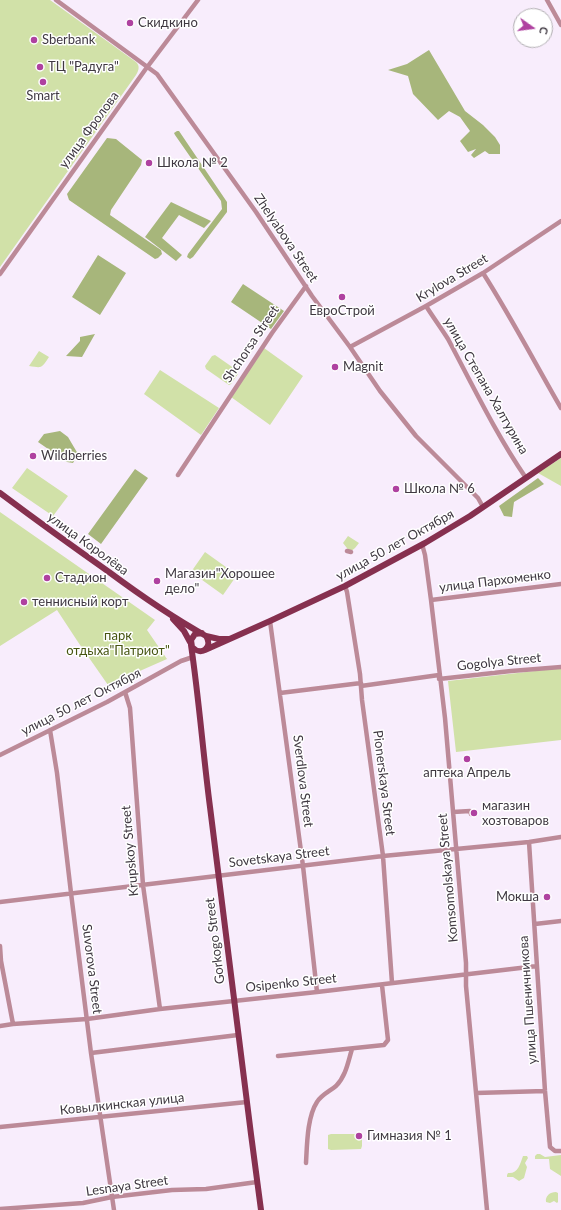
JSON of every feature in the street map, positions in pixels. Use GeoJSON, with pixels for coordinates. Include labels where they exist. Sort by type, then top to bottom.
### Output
{"type":"FeatureCollection","features":[{"type":"Feature","properties":{"kind":"main road","name":"улица 50 лет Октября"},"geometry":{"type":"LineString","coordinates":[[204,650],[345,586],[422,544],[483,507],[561,454]]}},
{"type":"Feature","properties":{"kind":"main road","name":"улица Королёва"},"geometry":{"type":"LineString","coordinates":[[0,493],[49,530],[165,611],[204,634]]}},
{"type":"Feature","properties":{"kind":"main road","name":"улица Королёва"},"geometry":{"type":"LineString","coordinates":[[165,611],[180,626],[188,637],[190,644]]}},
{"type":"Feature","properties":{"kind":"main road"},"geometry":{"type":"LineString","coordinates":[[204,634],[209,643],[204,650],[195,650],[190,644],[193,636],[197,633],[204,634],[225,639],[231,639]]}},
{"type":"Feature","properties":{"kind":"main road","name":"Gorkogo Street"},"geometry":{"type":"LineString","coordinates":[[190,644],[195,669],[233,1001],[261,1210]]}},
{"type":"Feature","properties":{"kind":"main road","name":"Gorkogo Street"},"geometry":{"type":"LineString","coordinates":[[195,669],[196,657],[204,650]]}},
{"type":"Feature","properties":{"kind":"street","name":"Zhelyabova Street"},"geometry":{"type":"LineString","coordinates":[[56,0],[158,74],[252,206],[380,391],[416,436],[478,498],[483,507]]}},
{"type":"Feature","properties":{"kind":"street","name":"улица Фролова"},"geometry":{"type":"LineString","coordinates":[[0,274],[148,67],[198,0]]}},
{"type":"Feature","properties":{"kind":"street"},"geometry":{"type":"LineString","coordinates":[[547,0],[561,25]]}},
{"type":"Feature","properties":{"kind":"street","name":"Krylova Street"},"geometry":{"type":"LineString","coordinates":[[350,347],[483,273],[561,220]]}},
{"type":"Feature","properties":{"kind":"street"},"geometry":{"type":"LineString","coordinates":[[483,273],[516,327],[561,408]]}},
{"type":"Feature","properties":{"kind":"street","name":"Shchorsa Street"},"geometry":{"type":"LineString","coordinates":[[178,475],[272,333],[306,286]]}},
{"type":"Feature","properties":{"kind":"street","name":"улица Степана Халтурина"},"geometry":{"type":"LineString","coordinates":[[426,306],[447,338],[457,359],[510,453],[526,478]]}},
{"type":"Feature","properties":{"kind":"street","name":"Komsomolskaya Street"},"geometry":{"type":"LineString","coordinates":[[422,544],[425,555],[431,600],[445,718],[466,986],[487,1210]]}},
{"type":"Feature","properties":{"kind":"street","name":"улица Пархоменко"},"geometry":{"type":"LineString","coordinates":[[431,600],[561,584]]}},
{"type":"Feature","properties":{"kind":"street","name":"Pionerskaya Street"},"geometry":{"type":"LineString","coordinates":[[345,586],[361,685],[383,856],[392,984]]}},
{"type":"Feature","properties":{"kind":"street","name":"Sverdlova Street"},"geometry":{"type":"LineString","coordinates":[[270,621],[303,866],[317,992]]}},
{"type":"Feature","properties":{"kind":"street","name":"улица 50 лет Октября"},"geometry":{"type":"LineString","coordinates":[[0,755],[125,692],[181,661],[193,657]]}},
{"type":"Feature","properties":{"kind":"street","name":"Gogolya Street"},"geometry":{"type":"LineString","coordinates":[[280,693],[439,677],[561,667]]}},
{"type":"Feature","properties":{"kind":"street","name":"Krupskoy Street"},"geometry":{"type":"LineString","coordinates":[[125,692],[130,708],[143,885],[160,1008]]}},
{"type":"Feature","properties":{"kind":"street","name":"Suvorova Street"},"geometry":{"type":"LineString","coordinates":[[50,730],[58,773],[91,1052],[114,1210]]}},
{"type":"Feature","properties":{"kind":"street"},"geometry":{"type":"LineString","coordinates":[[453,812],[470,811],[470,814],[472,814]]}},
{"type":"Feature","properties":{"kind":"street","name":"Sovetskaya Street"},"geometry":{"type":"LineString","coordinates":[[0,902],[218,875],[383,856],[529,842],[561,837]]}},
{"type":"Feature","properties":{"kind":"street","name":"улица Пшеничникова"},"geometry":{"type":"LineString","coordinates":[[529,842],[550,1147],[559,1151]]}},
{"type":"Feature","properties":{"kind":"street"},"geometry":{"type":"LineString","coordinates":[[535,924],[561,921]]}},
{"type":"Feature","properties":{"kind":"street"},"geometry":{"type":"LineString","coordinates":[[0,946],[12,1024]]}},
{"type":"Feature","properties":{"kind":"street","name":"Osipenko Street"},"geometry":{"type":"LineString","coordinates":[[0,1026],[87,1019],[160,1008],[392,984],[537,966]]}},
{"type":"Feature","properties":{"kind":"street"},"geometry":{"type":"LineString","coordinates":[[278,1056],[384,1045],[388,1040],[382,984]]}},
{"type":"Feature","properties":{"kind":"street"},"geometry":{"type":"LineString","coordinates":[[91,1052],[238,1035]]}},
{"type":"Feature","properties":{"kind":"street"},"geometry":{"type":"LineString","coordinates":[[306,1163],[308,1131],[314,1106],[318,1099],[336,1086],[345,1074],[352,1049]]}},
{"type":"Feature","properties":{"kind":"street"},"geometry":{"type":"LineString","coordinates":[[476,1093],[545,1091]]}},
{"type":"Feature","properties":{"kind":"street","name":"Ковылкинская улица"},"geometry":{"type":"LineString","coordinates":[[0,1127],[247,1102]]}},
{"type":"Feature","properties":{"kind":"street","name":"Lesnaya Street"},"geometry":{"type":"LineString","coordinates":[[0,1209],[83,1203],[172,1190],[206,1189],[257,1182]]}},
{"type":"Feature","properties":{"kind":"green space"},"geometry":{"type":"Polygon","coordinates":[[[0,0],[50,0],[136,62],[139,68],[136,75],[0,267],[0,0]]]}},
{"type":"Feature","properties":{"kind":"green space"},"geometry":{"type":"Polygon","coordinates":[[[429,50],[465,111],[483,125],[495,137],[500,145],[500,154],[489,154],[485,151],[474,158],[471,155],[476,149],[468,152],[460,141],[470,131],[460,117],[449,111],[438,120],[413,94],[408,76],[388,70],[407,64],[429,50]]]}},
{"type":"Feature","properties":{"kind":"green space"},"geometry":{"type":"Polygon","coordinates":[[[179,131],[227,202],[227,212],[190,259],[187,257],[188,254],[222,209],[221,201],[175,135],[174,133],[179,131]]]}},
{"type":"Feature","properties":{"kind":"green space"},"geometry":{"type":"Polygon","coordinates":[[[107,138],[116,139],[142,160],[141,165],[111,210],[110,215],[161,250],[162,254],[158,258],[155,259],[69,200],[67,194],[107,138]]]}},
{"type":"Feature","properties":{"kind":"green space"},"geometry":{"type":"Polygon","coordinates":[[[171,202],[211,221],[204,228],[179,215],[162,238],[182,255],[176,261],[145,237],[171,202]]]}},
{"type":"Feature","properties":{"kind":"green space"},"geometry":{"type":"Polygon","coordinates":[[[98,255],[126,273],[100,315],[72,297],[98,255]]]}},
{"type":"Feature","properties":{"kind":"green space"},"geometry":{"type":"Polygon","coordinates":[[[243,284],[284,311],[271,329],[231,302],[243,284]]]}},
{"type":"Feature","properties":{"kind":"green space"},"geometry":{"type":"Polygon","coordinates":[[[95,334],[82,357],[66,356],[80,341],[80,337],[95,334]]]}},
{"type":"Feature","properties":{"kind":"green space"},"geometry":{"type":"Polygon","coordinates":[[[264,348],[303,376],[270,425],[231,397],[264,348]]]}},
{"type":"Feature","properties":{"kind":"green space"},"geometry":{"type":"Polygon","coordinates":[[[39,351],[49,357],[41,367],[29,366],[39,351]]]}},
{"type":"Feature","properties":{"kind":"green space"},"geometry":{"type":"Polygon","coordinates":[[[215,355],[238,371],[238,374],[231,384],[229,385],[206,369],[205,366],[212,356],[215,355]]]}},
{"type":"Feature","properties":{"kind":"green space"},"geometry":{"type":"Polygon","coordinates":[[[160,370],[219,408],[201,435],[144,394],[160,370]]]}},
{"type":"Feature","properties":{"kind":"green space"},"geometry":{"type":"Polygon","coordinates":[[[60,431],[68,437],[78,454],[73,463],[67,462],[38,442],[44,434],[60,431]]]}},
{"type":"Feature","properties":{"kind":"green space"},"geometry":{"type":"Polygon","coordinates":[[[561,458],[561,486],[538,473],[561,458]]]}},
{"type":"Feature","properties":{"kind":"green space"},"geometry":{"type":"Polygon","coordinates":[[[27,468],[68,496],[53,516],[12,488],[27,468]]]}},
{"type":"Feature","properties":{"kind":"green space"},"geometry":{"type":"Polygon","coordinates":[[[135,469],[148,478],[101,544],[88,534],[135,469]]]}},
{"type":"Feature","properties":{"kind":"green space"},"geometry":{"type":"Polygon","coordinates":[[[538,478],[544,484],[514,502],[512,517],[504,516],[499,506],[538,478]]]}},
{"type":"Feature","properties":{"kind":"green space","name":"Стадион"},"geometry":{"type":"Polygon","coordinates":[[[0,512],[155,620],[147,630],[167,659],[108,685],[57,610],[0,646],[0,512]]]}},
{"type":"Feature","properties":{"kind":"green space"},"geometry":{"type":"Polygon","coordinates":[[[348,536],[359,543],[350,552],[343,543],[348,536]]]}},
{"type":"Feature","properties":{"kind":"green space"},"geometry":{"type":"Polygon","coordinates":[[[205,552],[237,575],[223,595],[191,572],[205,552]]]}},
{"type":"Feature","properties":{"kind":"green space"},"geometry":{"type":"Polygon","coordinates":[[[561,668],[561,740],[456,752],[448,681],[561,668]]]}},
{"type":"Feature","properties":{"kind":"green space"},"geometry":{"type":"Polygon","coordinates":[[[328,1135],[362,1135],[361,1149],[328,1149],[328,1135]]]}},
{"type":"Feature","properties":{"kind":"green space"},"geometry":{"type":"Polygon","coordinates":[[[537,1154],[545,1157],[561,1155],[561,1176],[550,1169],[549,1159],[535,1159],[537,1154]]]}},
{"type":"Feature","properties":{"kind":"green space"},"geometry":{"type":"Polygon","coordinates":[[[523,1156],[527,1156],[528,1158],[525,1163],[527,1167],[524,1178],[519,1181],[513,1177],[507,1177],[508,1173],[514,1172],[518,1168],[523,1156]]]}},
{"type":"Feature","properties":{"kind":"green space"},"geometry":{"type":"Polygon","coordinates":[[[556,1192],[558,1193],[557,1203],[554,1201],[550,1203],[546,1202],[548,1195],[556,1192]]]}},
{"type":"Feature","properties":{"kind":"place","name":"Скидкино"},"geometry":{"type":"Point","coordinates":[130,23]}},
{"type":"Feature","properties":{"kind":"place","name":"Sberbank"},"geometry":{"type":"Point","coordinates":[34,40]}},
{"type":"Feature","properties":{"kind":"place","name":"ТЦ \"Радуга\""},"geometry":{"type":"Point","coordinates":[40,67]}},
{"type":"Feature","properties":{"kind":"place","name":"Smart"},"geometry":{"type":"Point","coordinates":[43,82]}},
{"type":"Feature","properties":{"kind":"place","name":"Школа № 2"},"geometry":{"type":"Point","coordinates":[149,163]}},
{"type":"Feature","properties":{"kind":"place","name":"ЕвроСтрой"},"geometry":{"type":"Point","coordinates":[342,297]}},
{"type":"Feature","properties":{"kind":"place","name":"Magnit"},"geometry":{"type":"Point","coordinates":[335,367]}},
{"type":"Feature","properties":{"kind":"place","name":"Wildberries"},"geometry":{"type":"Point","coordinates":[33,456]}},
{"type":"Feature","properties":{"kind":"place","name":"Школа № 6"},"geometry":{"type":"Point","coordinates":[396,489]}},
{"type":"Feature","properties":{"kind":"place","name":"Стадион"},"geometry":{"type":"Point","coordinates":[47,578]}},
{"type":"Feature","properties":{"kind":"place","name":"Магазин\"Хорошее дело\""},"geometry":{"type":"Point","coordinates":[157,581]}},
{"type":"Feature","properties":{"kind":"place","name":"теннисный корт"},"geometry":{"type":"Point","coordinates":[24,602]}},
{"type":"Feature","properties":{"kind":"place","name":"аптека Апрель"},"geometry":{"type":"Point","coordinates":[467,759]}},
{"type":"Feature","properties":{"kind":"place","name":"магазин хозтоваров"},"geometry":{"type":"Point","coordinates":[474,813]}},
{"type":"Feature","properties":{"kind":"place","name":"Мокша"},"geometry":{"type":"Point","coordinates":[547,897]}},
{"type":"Feature","properties":{"kind":"place","name":"Гимназия № 1"},"geometry":{"type":"Point","coordinates":[359,1136]}},
{"type":"Feature","properties":{"kind":"park label","name":"парк отдыха\"Патриот\""},"geometry":{"type":"Point","coordinates":[118,644]}}]}
